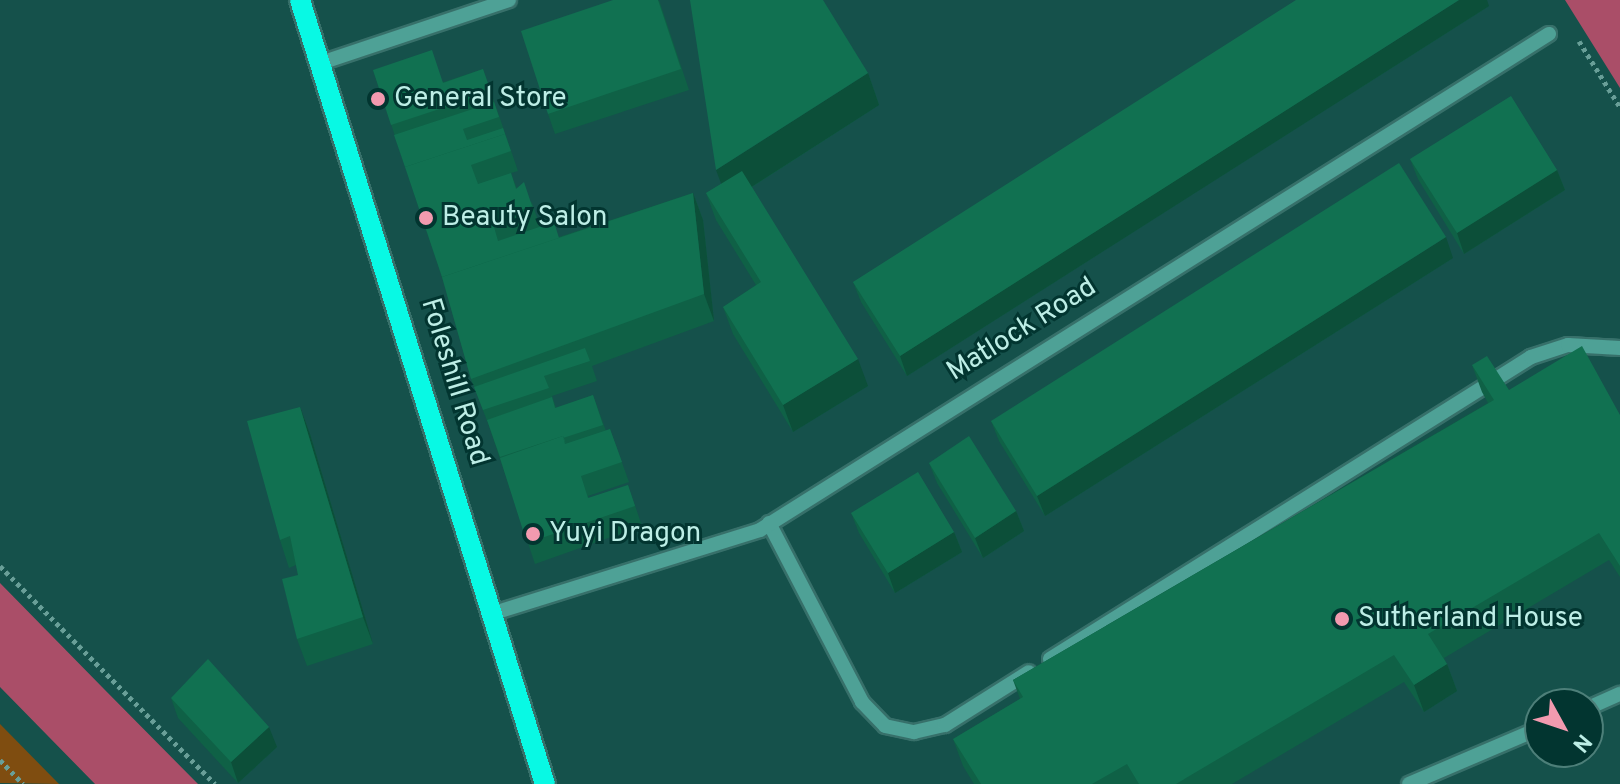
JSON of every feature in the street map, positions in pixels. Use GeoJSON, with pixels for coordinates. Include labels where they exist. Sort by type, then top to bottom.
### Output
{"type":"FeatureCollection","features":[{"type":"Feature","properties":{"kind":"main road","name":"Foleshill Road"},"geometry":{"type":"LineString","coordinates":[[300,0],[324,62],[497,612],[545,784]]}},
{"type":"Feature","properties":{"kind":"street"},"geometry":{"type":"LineString","coordinates":[[324,62],[509,0]]}},
{"type":"Feature","properties":{"kind":"street","name":"Matlock Road"},"geometry":{"type":"LineString","coordinates":[[497,612],[769,523],[1549,34]]}},
{"type":"Feature","properties":{"kind":"street"},"geometry":{"type":"LineString","coordinates":[[769,523],[862,702],[885,726],[914,732],[945,725],[1531,357],[1568,345],[1620,348]]}},
{"type":"Feature","properties":{"kind":"street"},"geometry":{"type":"LineString","coordinates":[[1409,784],[1524,735]]}},
{"type":"Feature","properties":{"kind":"path"},"geometry":{"type":"LineString","coordinates":[[1569,26],[1620,107]]}},
{"type":"Feature","properties":{"kind":"path"},"geometry":{"type":"LineString","coordinates":[[0,566],[215,784]]}},
{"type":"Feature","properties":{"kind":"path"},"geometry":{"type":"LineString","coordinates":[[0,760],[23,784]]}},
{"type":"Feature","properties":{"kind":"shaded area"},"geometry":{"type":"Polygon","coordinates":[[[1565,0],[1620,0],[1620,88],[1565,0]]]}},
{"type":"Feature","properties":{"kind":"shaded area"},"geometry":{"type":"Polygon","coordinates":[[[0,583],[198,784],[95,784],[0,687],[0,583]]]}},
{"type":"Feature","properties":{"kind":"shaded area"},"geometry":{"type":"Polygon","coordinates":[[[0,724],[59,784],[0,783],[0,724]]]}},
{"type":"Feature","properties":{"kind":"building"},"geometry":{"type":"Polygon","coordinates":[[[613,0],[658,0],[681,69],[548,114],[521,31],[613,0]]]}},
{"type":"Feature","properties":{"kind":"building"},"geometry":{"type":"Polygon","coordinates":[[[690,0],[823,0],[868,73],[716,170],[690,0]]]}},
{"type":"Feature","properties":{"kind":"building"},"geometry":{"type":"Polygon","coordinates":[[[1296,0],[1459,0],[900,356],[853,282],[1296,0]]]}},
{"type":"Feature","properties":{"kind":"building"},"geometry":{"type":"Polygon","coordinates":[[[432,50],[443,83],[483,69],[491,92],[391,125],[373,70],[432,50]]]}},
{"type":"Feature","properties":{"kind":"building"},"geometry":{"type":"Polygon","coordinates":[[[1511,96],[1557,170],[1457,233],[1410,159],[1511,96]]]}},
{"type":"Feature","properties":{"kind":"building"},"geometry":{"type":"Polygon","coordinates":[[[494,102],[499,117],[463,129],[467,140],[503,128],[505,134],[405,167],[394,135],[494,102]]]}},
{"type":"Feature","properties":{"kind":"building"},"geometry":{"type":"Polygon","coordinates":[[[505,134],[511,151],[471,165],[478,184],[511,173],[516,189],[524,182],[532,206],[492,220],[498,241],[554,222],[559,238],[442,277],[405,167],[505,134]]]}},
{"type":"Feature","properties":{"kind":"building"},"geometry":{"type":"Polygon","coordinates":[[[1399,163],[1446,237],[1037,496],[991,421],[1399,163]]]}},
{"type":"Feature","properties":{"kind":"building"},"geometry":{"type":"Polygon","coordinates":[[[742,171],[858,359],[783,405],[723,307],[761,282],[706,193],[742,171]]]}},
{"type":"Feature","properties":{"kind":"building"},"geometry":{"type":"Polygon","coordinates":[[[693,193],[704,294],[471,379],[442,277],[693,193]]]}},
{"type":"Feature","properties":{"kind":"building","name":"Sutherland House"},"geometry":{"type":"Polygon","coordinates":[[[1582,346],[1620,415],[1620,566],[1599,533],[1428,634],[1447,664],[1414,685],[1394,655],[1176,784],[1139,784],[1127,764],[1092,784],[981,784],[953,739],[1023,697],[1013,680],[1494,400],[1472,365],[1487,356],[1509,390],[1582,346]]]}},
{"type":"Feature","properties":{"kind":"building"},"geometry":{"type":"Polygon","coordinates":[[[585,348],[590,361],[544,376],[549,388],[483,410],[474,387],[585,348]]]}},
{"type":"Feature","properties":{"kind":"building"},"geometry":{"type":"Polygon","coordinates":[[[593,395],[603,425],[500,457],[487,420],[552,397],[555,408],[593,395]]]}},
{"type":"Feature","properties":{"kind":"building"},"geometry":{"type":"Polygon","coordinates":[[[300,407],[363,617],[297,639],[282,579],[298,575],[290,536],[280,540],[247,421],[300,407]]]}},
{"type":"Feature","properties":{"kind":"building"},"geometry":{"type":"Polygon","coordinates":[[[610,429],[622,462],[581,476],[588,498],[628,485],[635,506],[527,543],[500,458],[563,436],[565,444],[610,429]]]}},
{"type":"Feature","properties":{"kind":"building"},"geometry":{"type":"Polygon","coordinates":[[[969,436],[1016,511],[975,538],[929,463],[969,436]]]}},
{"type":"Feature","properties":{"kind":"building"},"geometry":{"type":"Polygon","coordinates":[[[918,472],[954,532],[888,573],[851,513],[918,472]]]}},
{"type":"Feature","properties":{"kind":"building"},"geometry":{"type":"Polygon","coordinates":[[[208,659],[269,727],[231,762],[171,698],[208,659]]]}},
{"type":"Feature","properties":{"kind":"place","name":"General Store"},"geometry":{"type":"Point","coordinates":[378,99]}},
{"type":"Feature","properties":{"kind":"place","name":"Beauty Salon"},"geometry":{"type":"Point","coordinates":[426,218]}},
{"type":"Feature","properties":{"kind":"place","name":"Yuyi Dragon"},"geometry":{"type":"Point","coordinates":[533,534]}},
{"type":"Feature","properties":{"kind":"place","name":"Sutherland House"},"geometry":{"type":"Point","coordinates":[1342,619]}}]}
